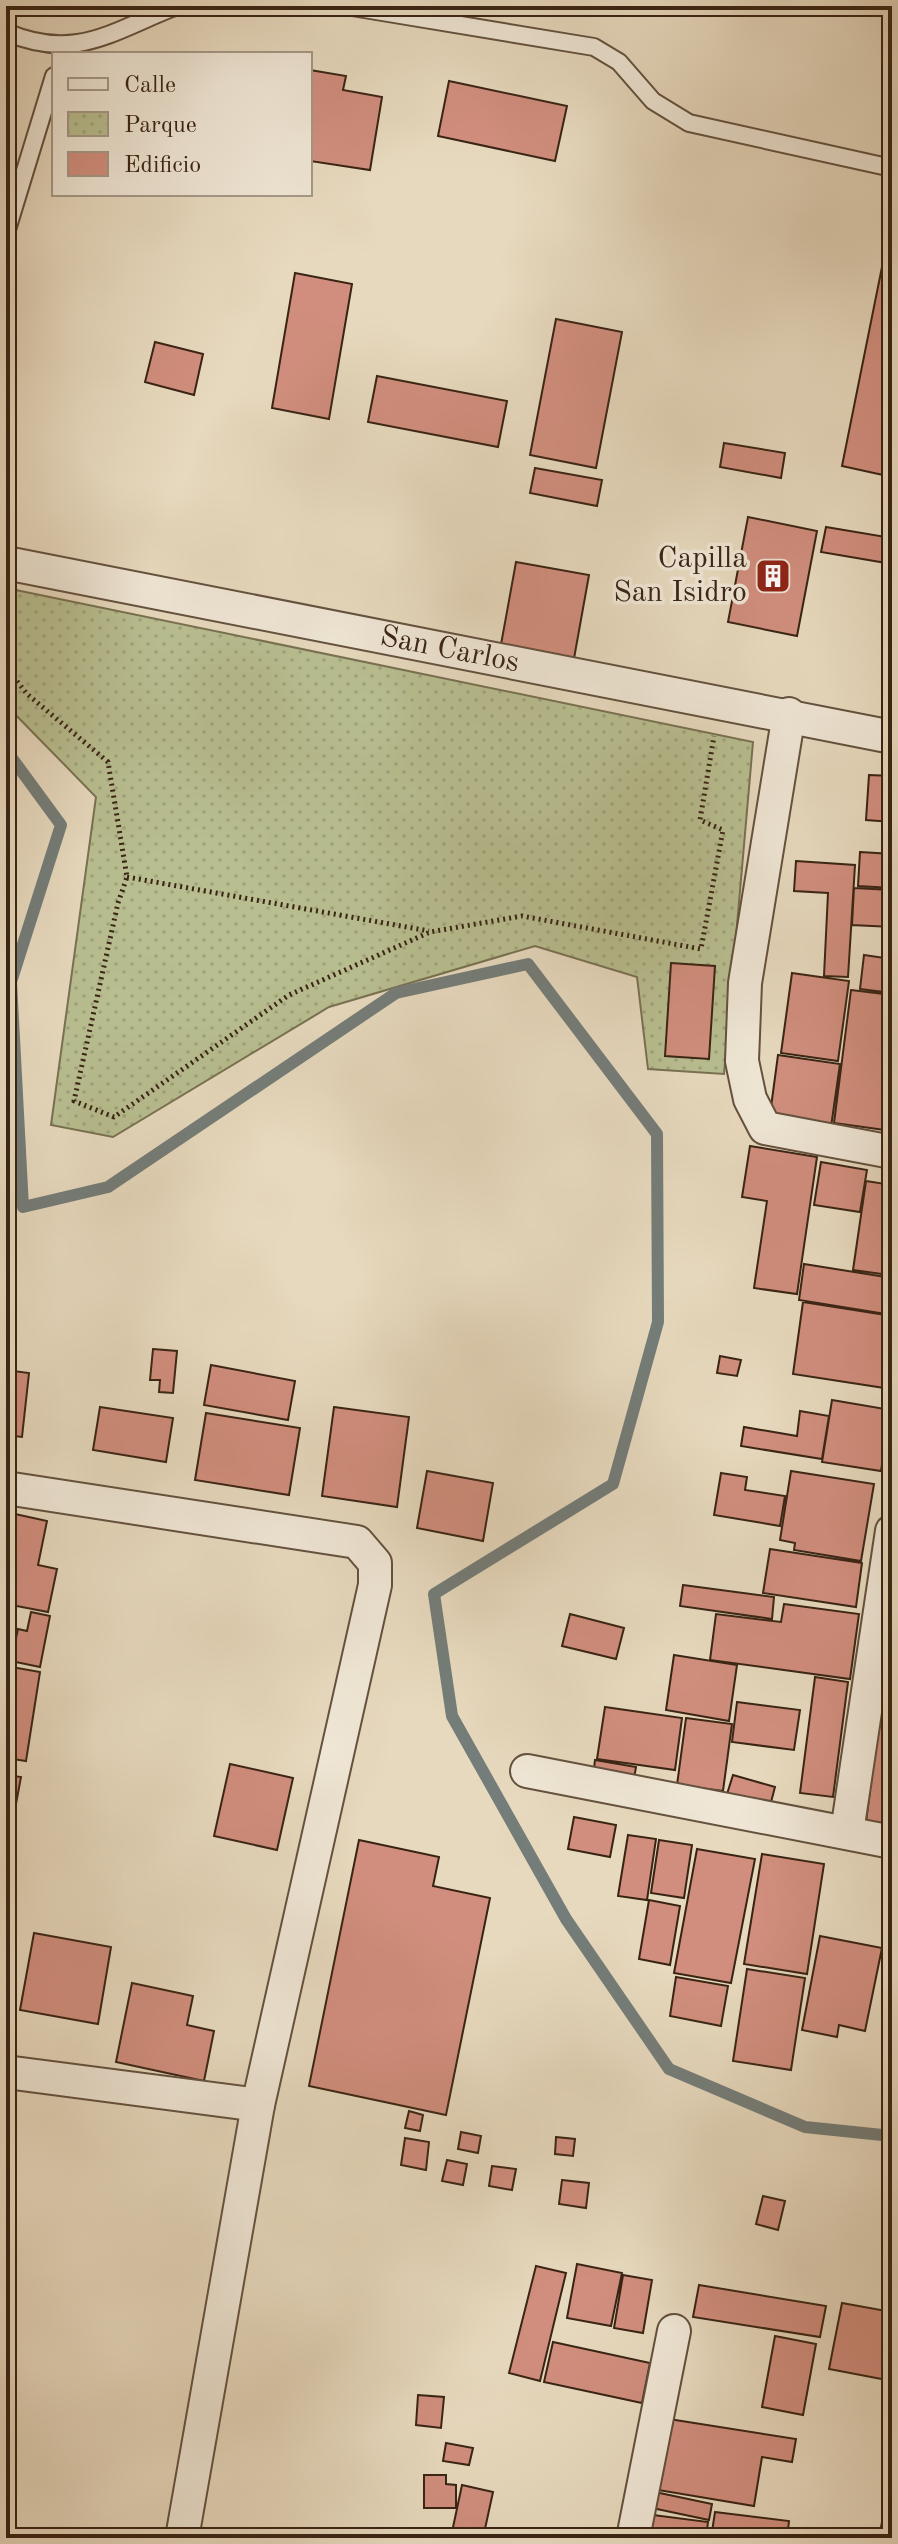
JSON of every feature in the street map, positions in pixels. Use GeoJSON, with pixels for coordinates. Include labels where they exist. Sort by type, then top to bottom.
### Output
{"type":"FeatureCollection","features":[{"type":"Feature","properties":{"kind":"street","name":"San Carlos"},"geometry":{"type":"LineString","coordinates":[[6,563],[789,714],[892,737]]}},
{"type":"Feature","properties":{"kind":"street"},"geometry":{"type":"LineString","coordinates":[[789,714],[745,983],[742,1061],[750,1099],[765,1128],[892,1152]]}},
{"type":"Feature","properties":{"kind":"street"},"geometry":{"type":"LineString","coordinates":[[6,1488],[357,1542],[375,1563],[375,1585],[258,2105],[182,2538]]}},
{"type":"Feature","properties":{"kind":"street"},"geometry":{"type":"LineString","coordinates":[[847,1832],[892,1531]]}},
{"type":"Feature","properties":{"kind":"street"},"geometry":{"type":"LineString","coordinates":[[527,1771],[892,1842]]}},
{"type":"Feature","properties":{"kind":"street"},"geometry":{"type":"LineString","coordinates":[[6,2072],[258,2105]]}},
{"type":"Feature","properties":{"kind":"street"},"geometry":{"type":"LineString","coordinates":[[633,2538],[674,2331]]}},
{"type":"Feature","properties":{"kind":"lane"},"geometry":{"type":"LineString","coordinates":[[346,6],[594,47],[619,62],[653,101],[689,123],[892,168]]}},
{"type":"Feature","properties":{"kind":"lane"},"geometry":{"type":"LineString","coordinates":[[6,32],[61,51],[168,8]]}},
{"type":"Feature","properties":{"kind":"lane"},"geometry":{"type":"LineString","coordinates":[[6,233],[52,83]]}},
{"type":"Feature","properties":{"kind":"path"},"geometry":{"type":"LineString","coordinates":[[6,667],[27,694],[108,762],[127,877],[118,903],[74,1101],[114,1117],[289,995],[430,932],[522,916],[701,949],[723,830],[700,820],[721,701]]}},
{"type":"Feature","properties":{"kind":"path"},"geometry":{"type":"LineString","coordinates":[[127,877],[430,932]]}},
{"type":"Feature","properties":{"kind":"green space"},"geometry":{"type":"Polygon","coordinates":[[[6,588],[753,742],[724,1074],[648,1069],[637,977],[535,946],[329,1007],[113,1137],[51,1125],[96,797],[6,705],[6,588]]]}},
{"type":"Feature","properties":{"kind":"building"},"geometry":{"type":"Polygon","coordinates":[[[312,70],[346,76],[343,90],[382,97],[370,170],[312,161],[312,70]]]}},
{"type":"Feature","properties":{"kind":"building"},"geometry":{"type":"Polygon","coordinates":[[[449,81],[567,106],[555,161],[438,136],[449,81]]]}},
{"type":"Feature","properties":{"kind":"building"},"geometry":{"type":"Polygon","coordinates":[[[886,247],[892,248],[892,477],[842,466],[886,247]]]}},
{"type":"Feature","properties":{"kind":"building"},"geometry":{"type":"Polygon","coordinates":[[[295,273],[352,284],[329,419],[272,408],[295,273]]]}},
{"type":"Feature","properties":{"kind":"building"},"geometry":{"type":"Polygon","coordinates":[[[556,319],[622,332],[596,468],[530,455],[556,319]]]}},
{"type":"Feature","properties":{"kind":"building"},"geometry":{"type":"Polygon","coordinates":[[[155,342],[203,354],[194,395],[145,382],[155,342]]]}},
{"type":"Feature","properties":{"kind":"building"},"geometry":{"type":"Polygon","coordinates":[[[377,376],[507,401],[498,447],[368,422],[377,376]]]}},
{"type":"Feature","properties":{"kind":"building"},"geometry":{"type":"Polygon","coordinates":[[[724,443],[785,453],[781,478],[720,467],[724,443]]]}},
{"type":"Feature","properties":{"kind":"building"},"geometry":{"type":"Polygon","coordinates":[[[535,468],[602,480],[597,506],[530,493],[535,468]]]}},
{"type":"Feature","properties":{"kind":"building","name":"Capilla San Isidro"},"geometry":{"type":"Polygon","coordinates":[[[748,517],[817,531],[797,636],[728,622],[748,517]]]}},
{"type":"Feature","properties":{"kind":"building"},"geometry":{"type":"Polygon","coordinates":[[[826,527],[892,538],[892,564],[821,552],[826,527]]]}},
{"type":"Feature","properties":{"kind":"building"},"geometry":{"type":"Polygon","coordinates":[[[516,562],[589,575],[573,664],[500,650],[516,562]]]}},
{"type":"Feature","properties":{"kind":"building"},"geometry":{"type":"Polygon","coordinates":[[[869,775],[892,776],[892,822],[866,820],[869,775]]]}},
{"type":"Feature","properties":{"kind":"building"},"geometry":{"type":"Polygon","coordinates":[[[860,852],[892,854],[892,888],[858,886],[860,852]]]}},
{"type":"Feature","properties":{"kind":"building"},"geometry":{"type":"Polygon","coordinates":[[[796,861],[855,865],[848,977],[824,976],[828,893],[794,891],[796,861]]]}},
{"type":"Feature","properties":{"kind":"building"},"geometry":{"type":"Polygon","coordinates":[[[854,888],[892,890],[892,927],[852,925],[854,888]]]}},
{"type":"Feature","properties":{"kind":"building"},"geometry":{"type":"Polygon","coordinates":[[[864,955],[892,959],[892,993],[860,989],[864,955]]]}},
{"type":"Feature","properties":{"kind":"building"},"geometry":{"type":"Polygon","coordinates":[[[671,963],[715,966],[709,1059],[665,1056],[671,963]]]}},
{"type":"Feature","properties":{"kind":"building"},"geometry":{"type":"Polygon","coordinates":[[[792,973],[849,981],[838,1061],[781,1053],[792,973]]]}},
{"type":"Feature","properties":{"kind":"building"},"geometry":{"type":"Polygon","coordinates":[[[851,990],[892,995],[892,1131],[834,1123],[851,990]]]}},
{"type":"Feature","properties":{"kind":"building"},"geometry":{"type":"Polygon","coordinates":[[[778,1055],[840,1064],[831,1127],[780,1120],[771,1107],[778,1055]]]}},
{"type":"Feature","properties":{"kind":"building"},"geometry":{"type":"Polygon","coordinates":[[[750,1146],[817,1157],[797,1294],[754,1288],[767,1201],[742,1197],[750,1146]]]}},
{"type":"Feature","properties":{"kind":"building"},"geometry":{"type":"Polygon","coordinates":[[[821,1162],[867,1170],[860,1212],[814,1205],[821,1162]]]}},
{"type":"Feature","properties":{"kind":"building"},"geometry":{"type":"Polygon","coordinates":[[[866,1181],[892,1185],[889,1275],[853,1270],[866,1181]]]}},
{"type":"Feature","properties":{"kind":"building"},"geometry":{"type":"Polygon","coordinates":[[[804,1264],[892,1278],[892,1315],[799,1300],[804,1264]]]}},
{"type":"Feature","properties":{"kind":"building"},"geometry":{"type":"Polygon","coordinates":[[[803,1302],[892,1316],[891,1389],[793,1374],[803,1302]]]}},
{"type":"Feature","properties":{"kind":"building"},"geometry":{"type":"Polygon","coordinates":[[[153,1349],[177,1351],[173,1393],[159,1392],[160,1380],[150,1380],[153,1349]]]}},
{"type":"Feature","properties":{"kind":"building"},"geometry":{"type":"Polygon","coordinates":[[[720,1356],[741,1360],[737,1376],[717,1373],[720,1356]]]}},
{"type":"Feature","properties":{"kind":"building"},"geometry":{"type":"Polygon","coordinates":[[[211,1365],[295,1381],[288,1420],[204,1405],[211,1365]]]}},
{"type":"Feature","properties":{"kind":"building"},"geometry":{"type":"Polygon","coordinates":[[[6,1370],[29,1373],[22,1437],[6,1435],[6,1370]]]}},
{"type":"Feature","properties":{"kind":"building"},"geometry":{"type":"Polygon","coordinates":[[[832,1400],[891,1410],[881,1471],[822,1462],[832,1400]]]}},
{"type":"Feature","properties":{"kind":"building"},"geometry":{"type":"Polygon","coordinates":[[[100,1407],[173,1418],[166,1462],[93,1450],[100,1407]]]}},
{"type":"Feature","properties":{"kind":"building"},"geometry":{"type":"Polygon","coordinates":[[[334,1407],[409,1417],[397,1507],[322,1496],[334,1407]]]}},
{"type":"Feature","properties":{"kind":"building"},"geometry":{"type":"Polygon","coordinates":[[[800,1411],[829,1416],[822,1459],[741,1446],[744,1427],[797,1436],[800,1411]]]}},
{"type":"Feature","properties":{"kind":"building"},"geometry":{"type":"Polygon","coordinates":[[[206,1413],[300,1428],[289,1495],[195,1480],[206,1413]]]}},
{"type":"Feature","properties":{"kind":"building"},"geometry":{"type":"Polygon","coordinates":[[[427,1471],[493,1483],[483,1541],[417,1528],[427,1471]]]}},
{"type":"Feature","properties":{"kind":"building"},"geometry":{"type":"Polygon","coordinates":[[[791,1471],[874,1484],[861,1561],[794,1550],[795,1543],[780,1540],[791,1471]]]}},
{"type":"Feature","properties":{"kind":"building"},"geometry":{"type":"Polygon","coordinates":[[[721,1473],[747,1477],[745,1490],[785,1496],[780,1526],[714,1515],[721,1473]]]}},
{"type":"Feature","properties":{"kind":"building"},"geometry":{"type":"Polygon","coordinates":[[[6,1512],[47,1521],[38,1565],[57,1569],[48,1612],[6,1604],[6,1512]]]}},
{"type":"Feature","properties":{"kind":"building"},"geometry":{"type":"Polygon","coordinates":[[[770,1549],[862,1563],[856,1607],[763,1593],[770,1549]]]}},
{"type":"Feature","properties":{"kind":"building"},"geometry":{"type":"Polygon","coordinates":[[[683,1585],[774,1597],[772,1619],[680,1606],[683,1585]]]}},
{"type":"Feature","properties":{"kind":"building"},"geometry":{"type":"Polygon","coordinates":[[[784,1604],[859,1614],[850,1679],[710,1660],[716,1614],[781,1622],[784,1604]]]}},
{"type":"Feature","properties":{"kind":"building"},"geometry":{"type":"Polygon","coordinates":[[[31,1612],[50,1616],[40,1667],[11,1661],[18,1629],[27,1631],[31,1612]]]}},
{"type":"Feature","properties":{"kind":"building"},"geometry":{"type":"Polygon","coordinates":[[[570,1614],[624,1628],[616,1659],[562,1646],[570,1614]]]}},
{"type":"Feature","properties":{"kind":"building"},"geometry":{"type":"Polygon","coordinates":[[[674,1655],[737,1665],[729,1721],[666,1710],[674,1655]]]}},
{"type":"Feature","properties":{"kind":"building"},"geometry":{"type":"Polygon","coordinates":[[[6,1666],[40,1672],[26,1761],[6,1758],[6,1666]]]}},
{"type":"Feature","properties":{"kind":"building"},"geometry":{"type":"Polygon","coordinates":[[[885,1670],[892,1671],[892,1826],[866,1822],[885,1670]]]}},
{"type":"Feature","properties":{"kind":"building"},"geometry":{"type":"Polygon","coordinates":[[[815,1677],[848,1682],[833,1797],[800,1793],[815,1677]]]}},
{"type":"Feature","properties":{"kind":"building"},"geometry":{"type":"Polygon","coordinates":[[[737,1702],[800,1710],[794,1750],[732,1742],[737,1702]]]}},
{"type":"Feature","properties":{"kind":"building"},"geometry":{"type":"Polygon","coordinates":[[[605,1707],[682,1718],[675,1770],[597,1759],[605,1707]]]}},
{"type":"Feature","properties":{"kind":"building"},"geometry":{"type":"Polygon","coordinates":[[[686,1718],[732,1724],[723,1791],[677,1785],[686,1718]]]}},
{"type":"Feature","properties":{"kind":"building"},"geometry":{"type":"Polygon","coordinates":[[[595,1760],[636,1767],[633,1784],[593,1777],[595,1760]]]}},
{"type":"Feature","properties":{"kind":"building"},"geometry":{"type":"Polygon","coordinates":[[[230,1764],[293,1778],[277,1850],[214,1836],[230,1764]]]}},
{"type":"Feature","properties":{"kind":"building"},"geometry":{"type":"Polygon","coordinates":[[[6,1775],[21,1777],[13,1820],[6,1819],[6,1775]]]}},
{"type":"Feature","properties":{"kind":"building"},"geometry":{"type":"Polygon","coordinates":[[[733,1775],[775,1787],[770,1806],[727,1794],[733,1775]]]}},
{"type":"Feature","properties":{"kind":"building"},"geometry":{"type":"Polygon","coordinates":[[[574,1817],[616,1825],[610,1857],[568,1849],[574,1817]]]}},
{"type":"Feature","properties":{"kind":"building"},"geometry":{"type":"Polygon","coordinates":[[[628,1835],[656,1839],[647,1900],[618,1896],[628,1835]]]}},
{"type":"Feature","properties":{"kind":"building"},"geometry":{"type":"Polygon","coordinates":[[[359,1840],[439,1857],[433,1886],[490,1898],[446,2115],[309,2086],[359,1840]]]}},
{"type":"Feature","properties":{"kind":"building"},"geometry":{"type":"Polygon","coordinates":[[[659,1840],[692,1845],[684,1898],[651,1893],[659,1840]]]}},
{"type":"Feature","properties":{"kind":"building"},"geometry":{"type":"Polygon","coordinates":[[[697,1849],[755,1859],[731,1983],[674,1973],[697,1849]]]}},
{"type":"Feature","properties":{"kind":"building"},"geometry":{"type":"Polygon","coordinates":[[[762,1854],[824,1864],[807,1974],[744,1964],[762,1854]]]}},
{"type":"Feature","properties":{"kind":"building"},"geometry":{"type":"Polygon","coordinates":[[[649,1900],[680,1906],[670,1965],[639,1959],[649,1900]]]}},
{"type":"Feature","properties":{"kind":"building"},"geometry":{"type":"Polygon","coordinates":[[[34,1933],[111,1947],[98,2024],[20,2010],[34,1933]]]}},
{"type":"Feature","properties":{"kind":"building"},"geometry":{"type":"Polygon","coordinates":[[[820,1936],[882,1948],[865,2031],[839,2025],[837,2037],[802,2030],[820,1936]]]}},
{"type":"Feature","properties":{"kind":"building"},"geometry":{"type":"Polygon","coordinates":[[[747,1969],[805,1978],[791,2070],[733,2061],[747,1969]]]}},
{"type":"Feature","properties":{"kind":"building"},"geometry":{"type":"Polygon","coordinates":[[[676,1977],[728,1986],[721,2026],[670,2016],[676,1977]]]}},
{"type":"Feature","properties":{"kind":"building"},"geometry":{"type":"Polygon","coordinates":[[[132,1983],[193,1996],[187,2025],[214,2031],[204,2081],[116,2062],[132,1983]]]}},
{"type":"Feature","properties":{"kind":"building"},"geometry":{"type":"Polygon","coordinates":[[[409,2111],[423,2115],[420,2131],[405,2128],[409,2111]]]}},
{"type":"Feature","properties":{"kind":"building"},"geometry":{"type":"Polygon","coordinates":[[[461,2132],[481,2136],[478,2153],[458,2149],[461,2132]]]}},
{"type":"Feature","properties":{"kind":"building"},"geometry":{"type":"Polygon","coordinates":[[[556,2137],[575,2139],[573,2156],[555,2154],[556,2137]]]}},
{"type":"Feature","properties":{"kind":"building"},"geometry":{"type":"Polygon","coordinates":[[[405,2138],[429,2142],[426,2170],[401,2165],[405,2138]]]}},
{"type":"Feature","properties":{"kind":"building"},"geometry":{"type":"Polygon","coordinates":[[[447,2160],[467,2164],[463,2185],[442,2181],[447,2160]]]}},
{"type":"Feature","properties":{"kind":"building"},"geometry":{"type":"Polygon","coordinates":[[[492,2166],[516,2169],[512,2190],[489,2186],[492,2166]]]}},
{"type":"Feature","properties":{"kind":"building"},"geometry":{"type":"Polygon","coordinates":[[[562,2180],[589,2183],[586,2208],[559,2204],[562,2180]]]}},
{"type":"Feature","properties":{"kind":"building"},"geometry":{"type":"Polygon","coordinates":[[[763,2196],[785,2201],[778,2230],[756,2224],[763,2196]]]}},
{"type":"Feature","properties":{"kind":"building"},"geometry":{"type":"Polygon","coordinates":[[[577,2264],[622,2273],[611,2326],[567,2318],[577,2264]]]}},
{"type":"Feature","properties":{"kind":"building"},"geometry":{"type":"Polygon","coordinates":[[[536,2266],[566,2273],[540,2381],[509,2373],[536,2266]]]}},
{"type":"Feature","properties":{"kind":"building"},"geometry":{"type":"Polygon","coordinates":[[[623,2275],[652,2280],[643,2333],[614,2328],[623,2275]]]}},
{"type":"Feature","properties":{"kind":"building"},"geometry":{"type":"Polygon","coordinates":[[[699,2285],[826,2306],[820,2337],[693,2317],[699,2285]]]}},
{"type":"Feature","properties":{"kind":"building"},"geometry":{"type":"Polygon","coordinates":[[[842,2303],[892,2312],[892,2381],[829,2369],[842,2303]]]}},
{"type":"Feature","properties":{"kind":"building"},"geometry":{"type":"Polygon","coordinates":[[[775,2336],[816,2344],[803,2415],[762,2407],[775,2336]]]}},
{"type":"Feature","properties":{"kind":"building"},"geometry":{"type":"Polygon","coordinates":[[[553,2342],[650,2363],[642,2403],[544,2382],[553,2342]]]}},
{"type":"Feature","properties":{"kind":"building"},"geometry":{"type":"Polygon","coordinates":[[[418,2395],[444,2397],[441,2428],[416,2425],[418,2395]]]}},
{"type":"Feature","properties":{"kind":"building"},"geometry":{"type":"Polygon","coordinates":[[[669,2419],[796,2439],[792,2462],[762,2457],[754,2506],[658,2490],[669,2419]]]}},
{"type":"Feature","properties":{"kind":"building"},"geometry":{"type":"Polygon","coordinates":[[[446,2443],[473,2448],[469,2465],[443,2461],[446,2443]]]}},
{"type":"Feature","properties":{"kind":"building"},"geometry":{"type":"Polygon","coordinates":[[[424,2475],[446,2475],[446,2484],[456,2485],[456,2508],[424,2508],[424,2475]]]}},
{"type":"Feature","properties":{"kind":"building"},"geometry":{"type":"Polygon","coordinates":[[[462,2485],[493,2492],[483,2538],[452,2532],[462,2485]]]}},
{"type":"Feature","properties":{"kind":"building"},"geometry":{"type":"Polygon","coordinates":[[[655,2492],[712,2504],[709,2520],[652,2508],[655,2492]]]}},
{"type":"Feature","properties":{"kind":"building"},"geometry":{"type":"Polygon","coordinates":[[[885,2506],[892,2508],[892,2538],[879,2538],[885,2506]]]}},
{"type":"Feature","properties":{"kind":"building"},"geometry":{"type":"Polygon","coordinates":[[[715,2512],[789,2521],[787,2538],[711,2538],[715,2512]]]}},
{"type":"Feature","properties":{"kind":"building"},"geometry":{"type":"Polygon","coordinates":[[[653,2515],[708,2522],[706,2538],[649,2538],[653,2515]]]}},
{"type":"Feature","properties":{"kind":"waterway"},"geometry":{"type":"LineString","coordinates":[[6,750],[61,825],[11,982],[23,1207],[108,1187],[396,993],[528,964],[657,1134],[658,1322],[613,1484],[434,1594],[452,1716],[566,1919],[669,2069],[805,2127],[892,2136]]}},
{"type":"Feature","properties":{"kind":"place","name":"Capilla San Isidro"},"geometry":{"type":"Point","coordinates":[773,576]}}]}
